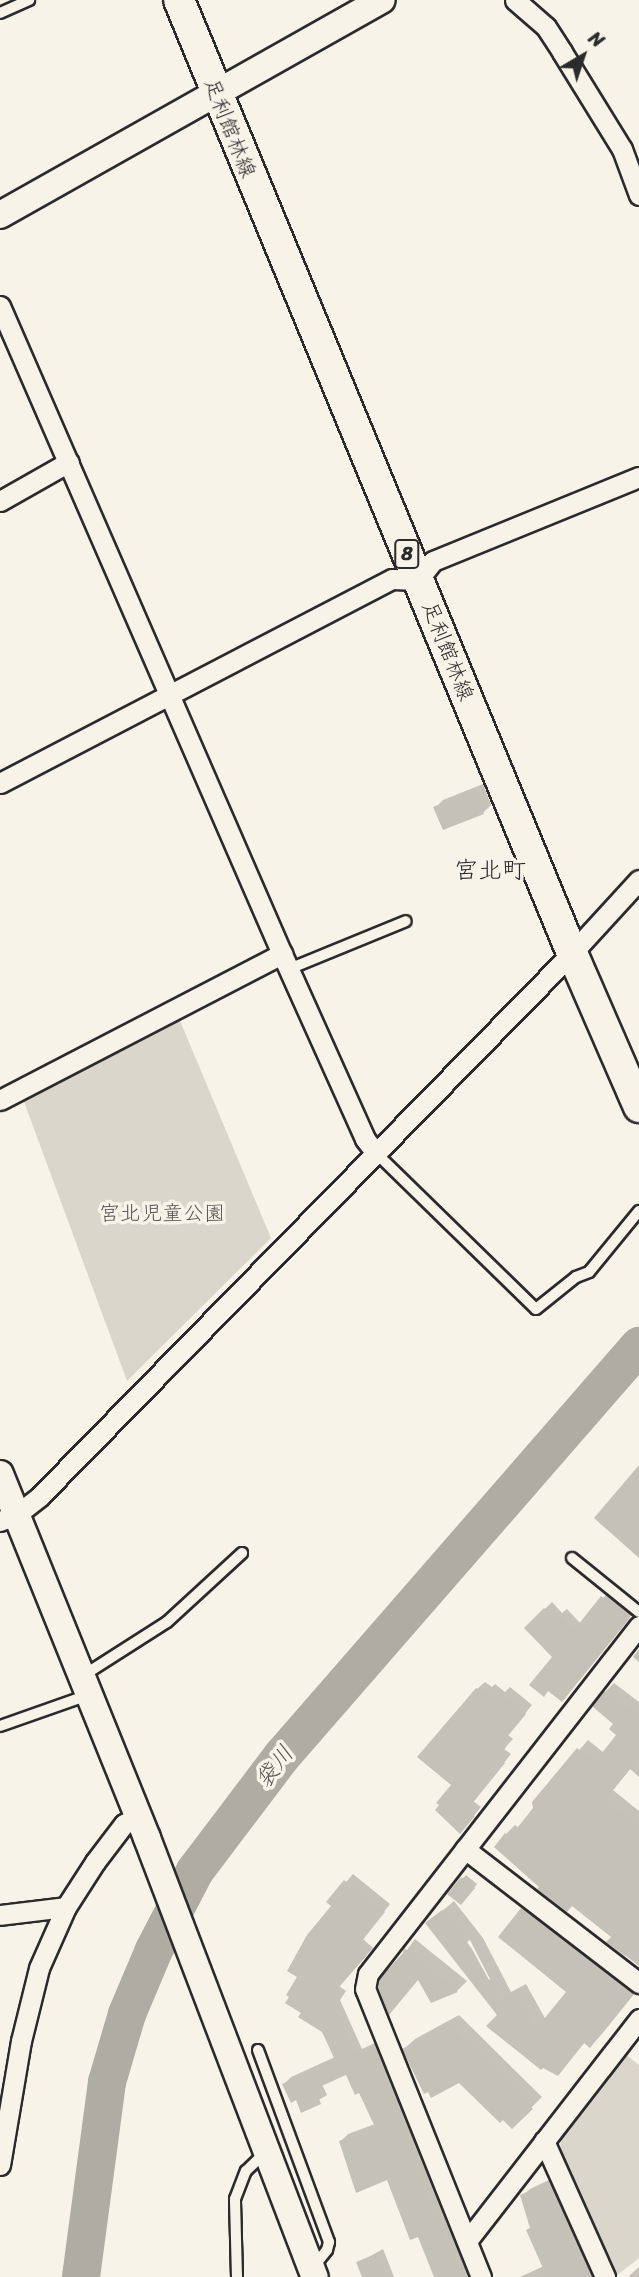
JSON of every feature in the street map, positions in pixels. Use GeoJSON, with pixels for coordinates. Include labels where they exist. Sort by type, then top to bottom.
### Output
{"type":"FeatureCollection","features":[{"type":"Feature","properties":{"kind":"main road","name":"足利館林線"},"geometry":{"type":"LineString","coordinates":[[179,0],[572,953],[639,1107]]}},
{"type":"Feature","properties":{"kind":"street"},"geometry":{"type":"LineString","coordinates":[[0,215],[215,91],[382,0]]}},
{"type":"Feature","properties":{"kind":"street"},"geometry":{"type":"LineString","coordinates":[[515,0],[546,27],[562,52],[622,149],[639,195]]}},
{"type":"Feature","properties":{"kind":"street"},"geometry":{"type":"LineString","coordinates":[[0,306],[286,962],[365,1139],[376,1153]]}},
{"type":"Feature","properties":{"kind":"street"},"geometry":{"type":"LineString","coordinates":[[0,501],[69,461]]}},
{"type":"Feature","properties":{"kind":"street"},"geometry":{"type":"LineString","coordinates":[[0,783],[391,579],[418,580],[433,561],[639,477]]}},
{"type":"Feature","properties":{"kind":"street"},"geometry":{"type":"LineString","coordinates":[[8,1518],[40,1496],[572,953],[639,880]]}},
{"type":"Feature","properties":{"kind":"street"},"geometry":{"type":"LineString","coordinates":[[0,1100],[286,962]]}},
{"type":"Feature","properties":{"kind":"street"},"geometry":{"type":"LineString","coordinates":[[0,1474],[8,1518],[84,1686],[142,1827],[313,2272]]}},
{"type":"Feature","properties":{"kind":"street"},"geometry":{"type":"LineString","coordinates":[[481,2277],[365,1989],[368,1974],[639,1626]]}},
{"type":"Feature","properties":{"kind":"street"},"geometry":{"type":"LineString","coordinates":[[0,2165],[21,2041],[39,1968],[66,1907],[116,1833],[142,1827]]}},
{"type":"Feature","properties":{"kind":"street"},"geometry":{"type":"LineString","coordinates":[[465,1849],[639,1983]]}},
{"type":"Feature","properties":{"kind":"street"},"geometry":{"type":"LineString","coordinates":[[0,1914],[66,1907]]}},
{"type":"Feature","properties":{"kind":"street"},"geometry":{"type":"LineString","coordinates":[[467,2241],[639,2019]]}},
{"type":"Feature","properties":{"kind":"street"},"geometry":{"type":"LineString","coordinates":[[544,2141],[605,2277]]}},
{"type":"Feature","properties":{"kind":"lane"},"geometry":{"type":"LineString","coordinates":[[0,13],[29,0]]}},
{"type":"Feature","properties":{"kind":"lane"},"geometry":{"type":"LineString","coordinates":[[286,962],[406,920]]}},
{"type":"Feature","properties":{"kind":"lane"},"geometry":{"type":"LineString","coordinates":[[376,1153],[536,1309],[576,1277],[589,1272],[639,1211]]}},
{"type":"Feature","properties":{"kind":"lane"},"geometry":{"type":"LineString","coordinates":[[0,1726],[84,1686],[167,1622],[242,1553]]}},
{"type":"Feature","properties":{"kind":"lane"},"geometry":{"type":"LineString","coordinates":[[572,1558],[639,1612]]}},
{"type":"Feature","properties":{"kind":"lane"},"geometry":{"type":"LineString","coordinates":[[258,2050],[329,2242],[313,2272]]}},
{"type":"Feature","properties":{"kind":"lane"},"geometry":{"type":"LineString","coordinates":[[237,2277],[235,2199],[246,2171],[266,2151]]}},
{"type":"Feature","properties":{"kind":"green space","name":"宮北児童公園"},"geometry":{"type":"Polygon","coordinates":[[[178,1016],[271,1238],[127,1381],[23,1099],[178,1016]]]}},
{"type":"Feature","properties":{"kind":"green space"},"geometry":{"type":"Polygon","coordinates":[[[625,2054],[639,2065],[639,2258],[616,2276],[560,2154],[561,2135],[625,2054]]]}},
{"type":"Feature","properties":{"kind":"building"},"geometry":{"type":"Polygon","coordinates":[[[475,790],[484,814],[443,830],[433,807],[475,790]]]}},
{"type":"Feature","properties":{"kind":"building"},"geometry":{"type":"Polygon","coordinates":[[[639,1465],[639,1558],[594,1518],[639,1465]]]}},
{"type":"Feature","properties":{"kind":"building"},"geometry":{"type":"Polygon","coordinates":[[[601,1596],[629,1619],[562,1702],[548,1691],[544,1697],[529,1685],[552,1657],[524,1628],[544,1608],[554,1619],[558,1615],[574,1630],[601,1596]]]}},
{"type":"Feature","properties":{"kind":"building"},"geometry":{"type":"Polygon","coordinates":[[[476,1688],[484,1694],[487,1690],[497,1698],[501,1693],[526,1714],[502,1743],[506,1747],[498,1757],[505,1763],[467,1810],[475,1816],[460,1834],[435,1810],[439,1805],[436,1803],[451,1785],[417,1757],[476,1688]]]}},
{"type":"Feature","properties":{"kind":"building"},"geometry":{"type":"Polygon","coordinates":[[[604,1691],[639,1716],[639,1758],[605,1800],[639,1827],[639,1954],[631,1948],[625,1956],[606,1942],[611,1937],[572,1906],[567,1912],[537,1889],[539,1887],[494,1847],[505,1833],[510,1837],[533,1808],[532,1802],[577,1748],[595,1762],[616,1735],[609,1729],[613,1724],[592,1706],[604,1691]]]}},
{"type":"Feature","properties":{"kind":"building"},"geometry":{"type":"Polygon","coordinates":[[[461,1877],[475,1888],[461,1905],[447,1894],[461,1877]]]}},
{"type":"Feature","properties":{"kind":"building"},"geometry":{"type":"Polygon","coordinates":[[[344,1880],[385,1912],[357,1947],[367,1955],[333,1994],[340,1998],[334,2008],[355,2054],[370,2048],[379,2062],[419,2164],[411,2157],[445,2242],[449,2240],[464,2277],[434,2277],[418,2237],[410,2240],[387,2180],[356,2193],[339,2141],[375,2127],[359,2093],[355,2095],[346,2075],[315,2089],[321,2104],[301,2113],[296,2100],[291,2103],[282,2084],[335,2060],[322,2032],[298,2017],[301,2013],[285,2003],[289,1997],[286,1995],[297,1977],[287,1971],[307,1935],[331,1906],[326,1902],[344,1880]]]}},
{"type":"Feature","properties":{"kind":"building"},"geometry":{"type":"Polygon","coordinates":[[[521,1908],[588,1965],[591,1961],[633,1995],[590,2048],[584,2043],[558,2076],[543,2068],[541,2070],[486,2026],[497,2015],[425,1923],[442,1910],[472,1949],[500,2001],[515,1993],[535,2030],[566,1992],[498,1937],[521,1908]]]}},
{"type":"Feature","properties":{"kind":"building"},"geometry":{"type":"Polygon","coordinates":[[[404,1948],[458,1992],[431,2003],[418,1980],[389,2015],[378,1987],[379,1979],[403,1953],[404,1948]]]}},
{"type":"Feature","properties":{"kind":"building"},"geometry":{"type":"Polygon","coordinates":[[[448,2024],[533,2109],[512,2129],[503,2120],[500,2123],[459,2083],[431,2098],[428,2092],[424,2094],[402,2049],[448,2024]]]}},
{"type":"Feature","properties":{"kind":"building"},"geometry":{"type":"Polygon","coordinates":[[[546,2184],[576,2253],[579,2252],[590,2277],[547,2277],[526,2230],[530,2228],[520,2195],[546,2184]]]}},
{"type":"Feature","properties":{"kind":"building"},"geometry":{"type":"Polygon","coordinates":[[[376,2254],[386,2277],[362,2277],[356,2262],[376,2254]]]}},
{"type":"Feature","properties":{"kind":"waterway","name":"袋川"},"geometry":{"type":"LineString","coordinates":[[81,2277],[107,2082],[127,2014],[154,1950],[195,1871],[282,1756],[639,1346]]}},
{"type":"Feature","properties":{"kind":"district","name":"宮北町"},"geometry":{"type":"Point","coordinates":[490,871]}}]}
